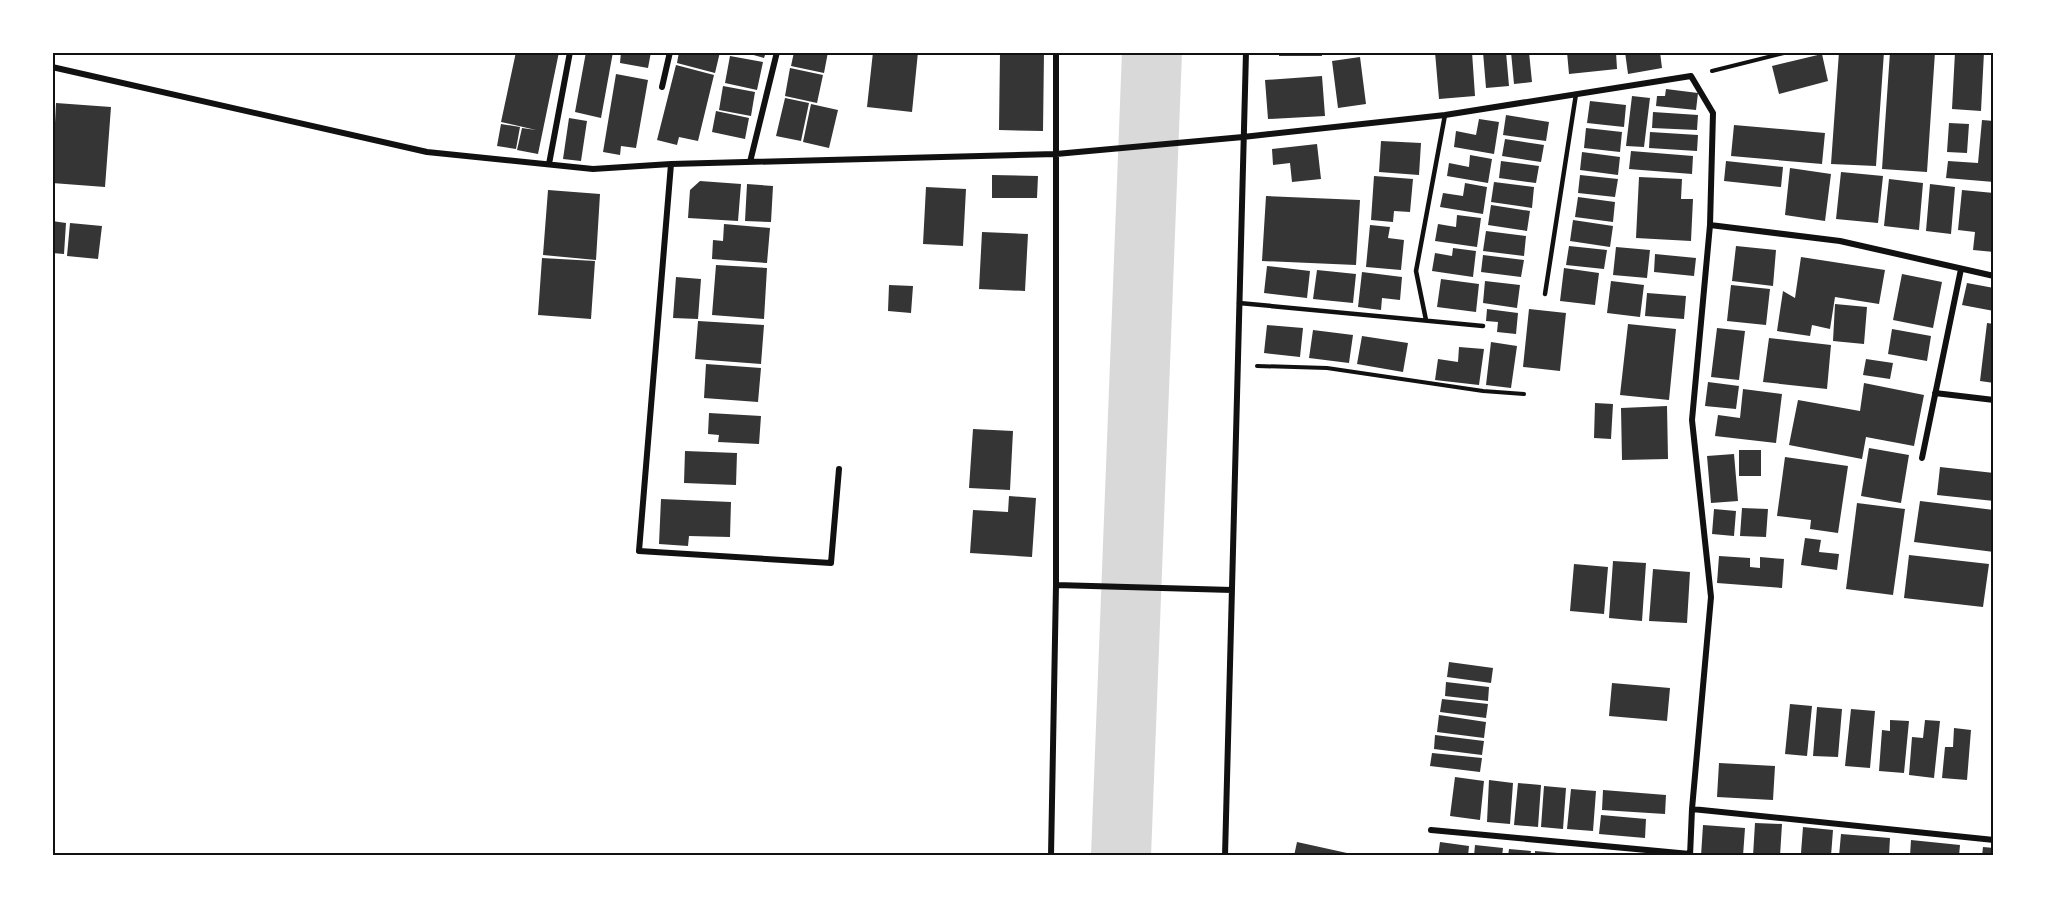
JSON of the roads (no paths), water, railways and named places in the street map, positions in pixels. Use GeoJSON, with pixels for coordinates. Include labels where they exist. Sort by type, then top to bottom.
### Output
{"type":"FeatureCollection","features":[{"type":"Feature","properties":{"kind":"street"},"geometry":{"type":"LineString","coordinates":[[549,164],[570,52]]}},
{"type":"Feature","properties":{"kind":"street"},"geometry":{"type":"LineString","coordinates":[[662,87],[670,52]]}},
{"type":"Feature","properties":{"kind":"street"},"geometry":{"type":"LineString","coordinates":[[750,162],[777,52]]}},
{"type":"Feature","properties":{"kind":"street"},"geometry":{"type":"LineString","coordinates":[[1051,855],[1056,585],[1056,52]]}},
{"type":"Feature","properties":{"kind":"street"},"geometry":{"type":"LineString","coordinates":[[1225,855],[1246,52]]}},
{"type":"Feature","properties":{"kind":"street"},"geometry":{"type":"LineString","coordinates":[[52,68],[428,152],[593,169],[671,164],[1056,154],[1445,115],[1691,76],[1713,113],[1710,225],[1692,420],[1711,597],[1690,855],[1431,830]]}},
{"type":"Feature","properties":{"kind":"street"},"geometry":{"type":"LineString","coordinates":[[671,164],[639,551],[831,562],[839,469]]}},
{"type":"Feature","properties":{"kind":"street"},"geometry":{"type":"LineString","coordinates":[[1710,225],[1840,241],[1994,276]]}},
{"type":"Feature","properties":{"kind":"street"},"geometry":{"type":"LineString","coordinates":[[1922,458],[1961,269]]}},
{"type":"Feature","properties":{"kind":"street"},"geometry":{"type":"LineString","coordinates":[[1935,393],[1994,400]]}},
{"type":"Feature","properties":{"kind":"street"},"geometry":{"type":"LineString","coordinates":[[1056,585],[1232,590]]}},
{"type":"Feature","properties":{"kind":"street"},"geometry":{"type":"LineString","coordinates":[[1692,809],[1994,840]]}},
{"type":"Feature","properties":{"kind":"lane"},"geometry":{"type":"LineString","coordinates":[[1545,294],[1576,94]]}},
{"type":"Feature","properties":{"kind":"lane"},"geometry":{"type":"LineString","coordinates":[[1426,320],[1416,271],[1445,115]]}},
{"type":"Feature","properties":{"kind":"lane"},"geometry":{"type":"LineString","coordinates":[[1239,303],[1483,326]]}},
{"type":"Feature","properties":{"kind":"waterway"},"geometry":{"type":"LineString","coordinates":[[1121,856],[1152,52]]}}]}
